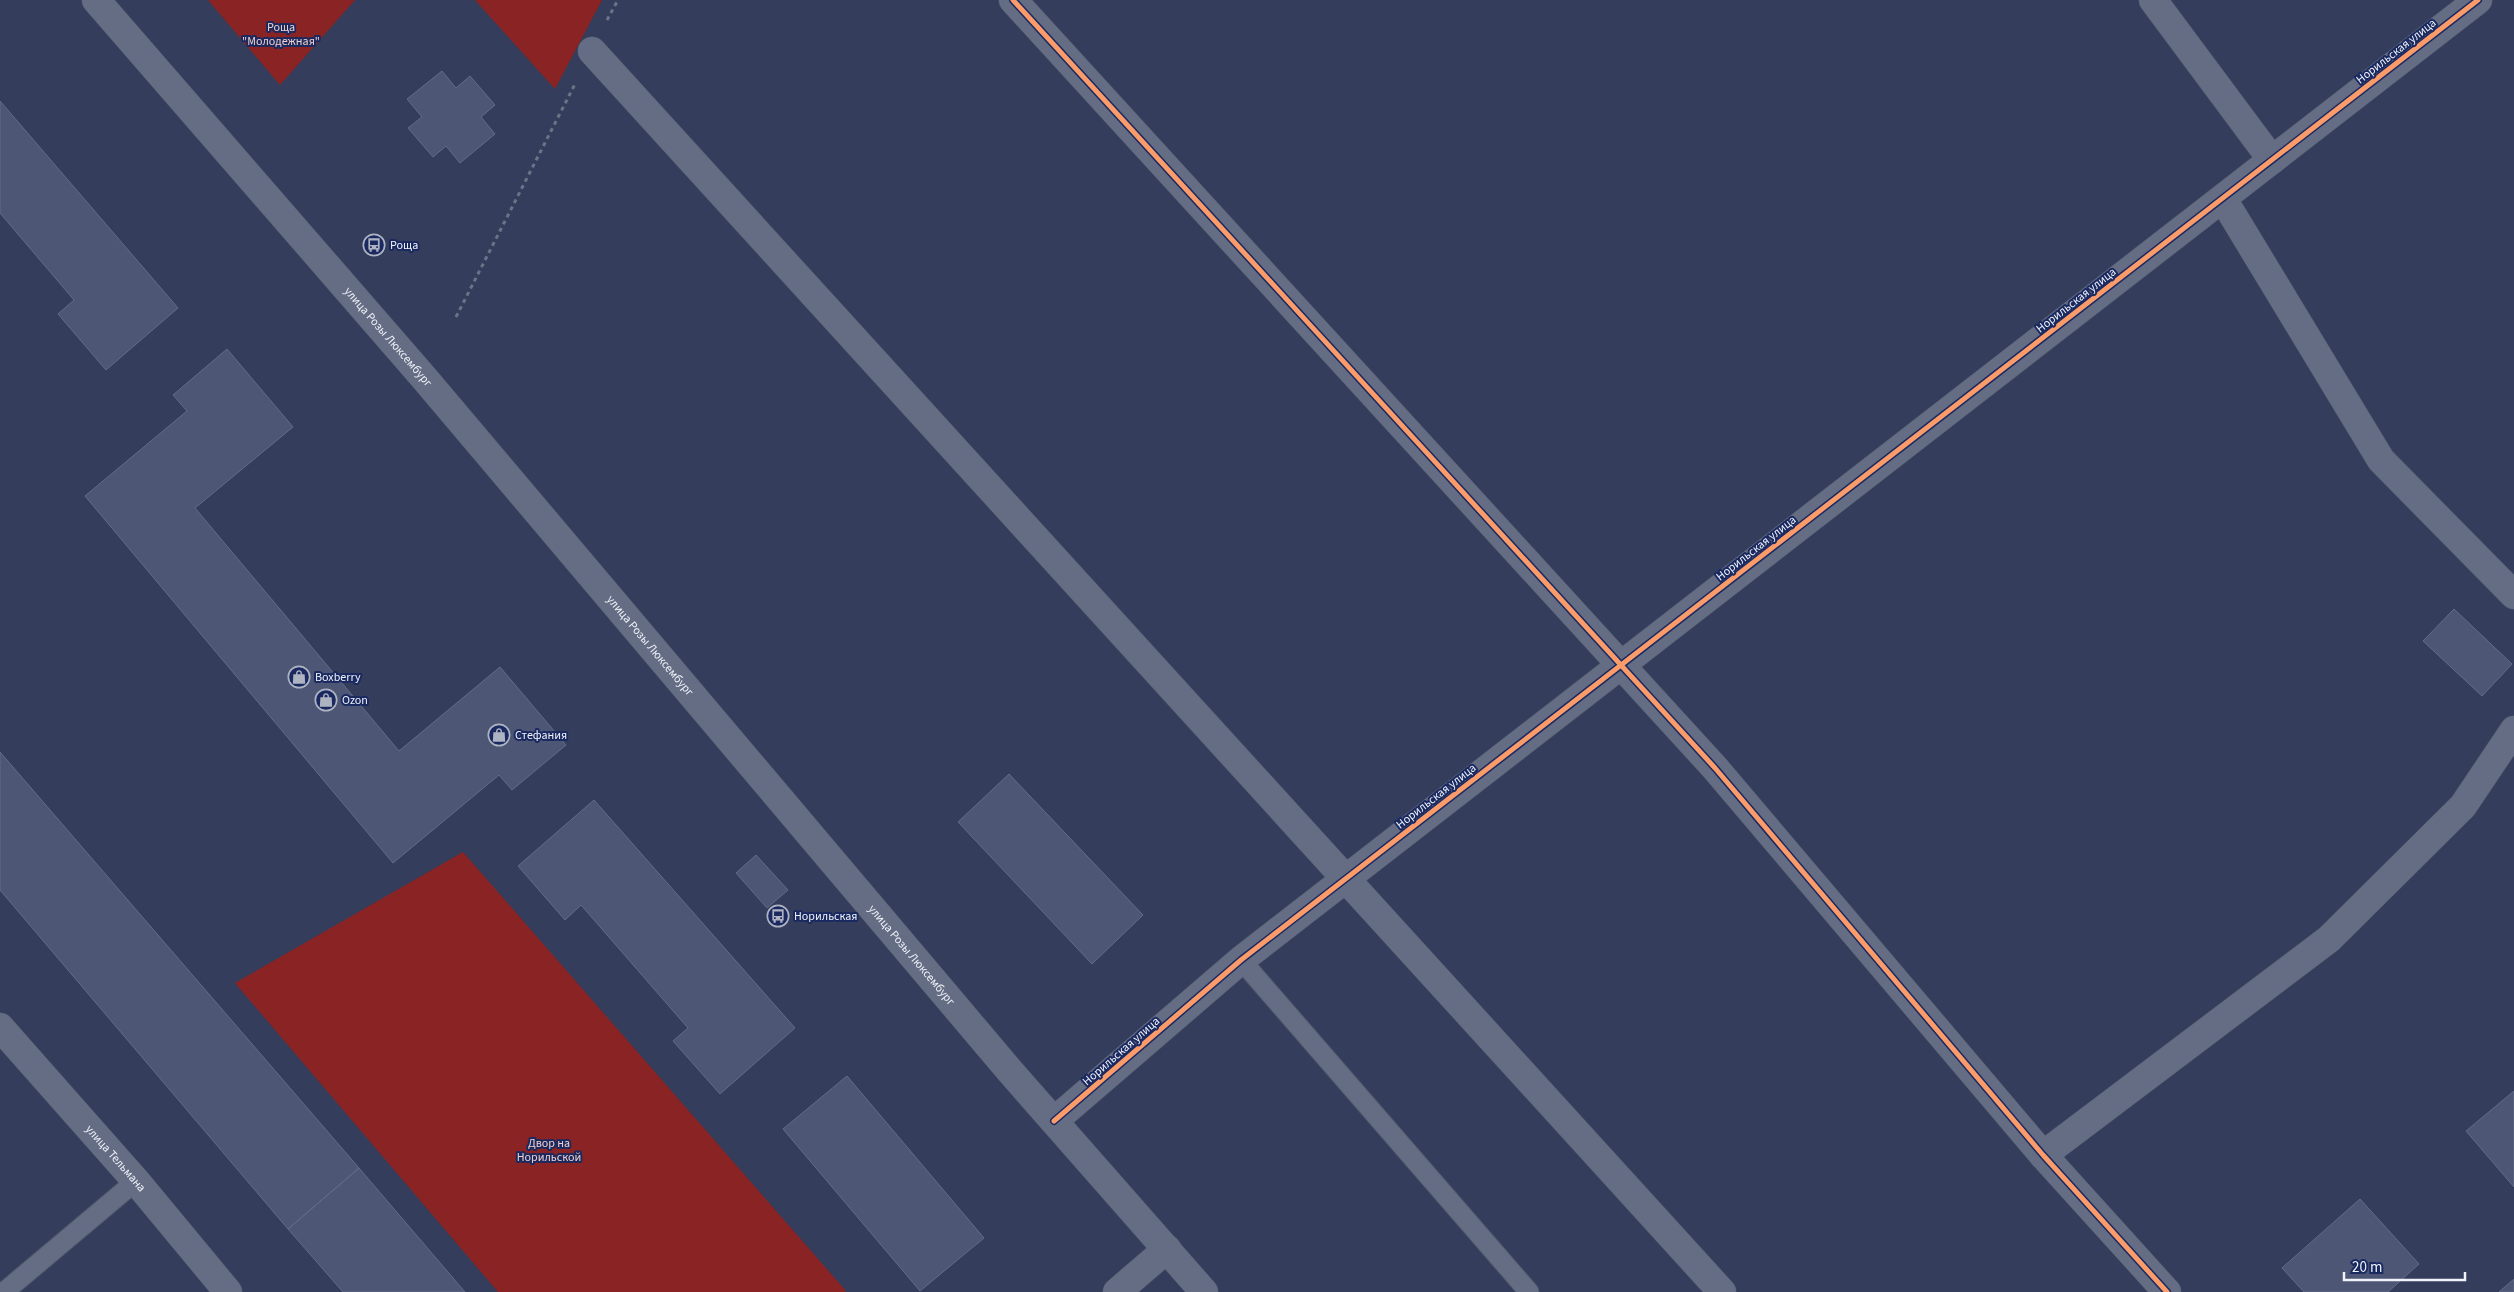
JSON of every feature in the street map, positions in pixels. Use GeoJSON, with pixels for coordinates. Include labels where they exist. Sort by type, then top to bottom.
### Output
{"type":"FeatureCollection","features":[{"type":"Feature","properties":{"kind":"street","name":"улица Розы Люксембург"},"geometry":{"type":"LineString","coordinates":[[96,0],[425,379],[1054,1121],[1204,1292]]}},
{"type":"Feature","properties":{"kind":"street"},"geometry":{"type":"LineString","coordinates":[[1013,0],[1714,768],[2043,1155],[2167,1292]]}},
{"type":"Feature","properties":{"kind":"street"},"geometry":{"type":"LineString","coordinates":[[2153,0],[2272,160]]}},
{"type":"Feature","properties":{"kind":"street","name":"Норильская улица"},"geometry":{"type":"LineString","coordinates":[[1054,1121],[1241,960],[2478,0]]}},
{"type":"Feature","properties":{"kind":"street"},"geometry":{"type":"LineString","coordinates":[[592,51],[1722,1292]]}},
{"type":"Feature","properties":{"kind":"street"},"geometry":{"type":"LineString","coordinates":[[2223,199],[2381,460],[2514,595]]}},
{"type":"Feature","properties":{"kind":"street"},"geometry":{"type":"LineString","coordinates":[[2043,1155],[2329,939],[2463,806],[2514,730]]}},
{"type":"Feature","properties":{"kind":"street","name":"улица Тельмана"},"geometry":{"type":"LineString","coordinates":[[0,1027],[136,1181],[228,1292]]}},
{"type":"Feature","properties":{"kind":"street"},"geometry":{"type":"LineString","coordinates":[[1117,1292],[1167,1249]]}},
{"type":"Feature","properties":{"kind":"lane"},"geometry":{"type":"LineString","coordinates":[[1241,960],[1529,1292]]}},
{"type":"Feature","properties":{"kind":"lane"},"geometry":{"type":"LineString","coordinates":[[4,1292],[136,1181]]}},
{"type":"Feature","properties":{"kind":"path"},"geometry":{"type":"LineString","coordinates":[[456,317],[618,0]]}},
{"type":"Feature","properties":{"kind":"green space","name":"Роща \"Молодежная\""},"geometry":{"type":"Polygon","coordinates":[[[208,0],[355,0],[280,85],[208,0]]]}},
{"type":"Feature","properties":{"kind":"green space"},"geometry":{"type":"Polygon","coordinates":[[[475,0],[602,0],[555,89],[475,0]]]}},
{"type":"Feature","properties":{"kind":"green space","name":"Двор на Норильской"},"geometry":{"type":"Polygon","coordinates":[[[463,852],[845,1292],[498,1292],[235,983],[463,852]]]}},
{"type":"Feature","properties":{"kind":"building"},"geometry":{"type":"Polygon","coordinates":[[[442,71],[456,88],[470,76],[495,105],[481,117],[495,134],[460,163],[446,146],[433,157],[408,128],[422,117],[407,99],[442,71]]]}},
{"type":"Feature","properties":{"kind":"building"},"geometry":{"type":"Polygon","coordinates":[[[0,101],[178,308],[106,370],[58,314],[74,300],[0,213],[0,101]]]}},
{"type":"Feature","properties":{"kind":"building"},"geometry":{"type":"Polygon","coordinates":[[[227,349],[293,427],[195,508],[399,751],[500,667],[566,745],[512,790],[499,775],[393,863],[85,496],[187,411],[173,395],[227,349]]]}},
{"type":"Feature","properties":{"kind":"building"},"geometry":{"type":"Polygon","coordinates":[[[2454,609],[2512,664],[2482,696],[2423,641],[2454,609]]]}},
{"type":"Feature","properties":{"kind":"building"},"geometry":{"type":"Polygon","coordinates":[[[0,752],[359,1168],[288,1229],[0,890],[0,752]]]}},
{"type":"Feature","properties":{"kind":"building"},"geometry":{"type":"Polygon","coordinates":[[[1009,774],[1143,915],[1092,964],[958,822],[1009,774]]]}},
{"type":"Feature","properties":{"kind":"building"},"geometry":{"type":"Polygon","coordinates":[[[594,800],[795,1028],[720,1094],[673,1041],[688,1028],[581,905],[565,920],[518,866],[594,800]]]}},
{"type":"Feature","properties":{"kind":"building"},"geometry":{"type":"Polygon","coordinates":[[[756,855],[788,890],[767,908],[736,873],[756,855]]]}},
{"type":"Feature","properties":{"kind":"building"},"geometry":{"type":"Polygon","coordinates":[[[847,1076],[984,1238],[920,1291],[783,1129],[847,1076]]]}},
{"type":"Feature","properties":{"kind":"building"},"geometry":{"type":"Polygon","coordinates":[[[2514,1091],[2514,1187],[2466,1131],[2514,1091]]]}},
{"type":"Feature","properties":{"kind":"building"},"geometry":{"type":"Polygon","coordinates":[[[359,1168],[465,1292],[343,1292],[288,1229],[359,1168]]]}},
{"type":"Feature","properties":{"kind":"building"},"geometry":{"type":"Polygon","coordinates":[[[2360,1199],[2419,1264],[2388,1292],[2304,1292],[2282,1268],[2360,1199]]]}},
{"type":"Feature","properties":{"kind":"building"},"geometry":{"type":"Polygon","coordinates":[[[2514,1279],[2514,1292],[2499,1292],[2514,1279]]]}},
{"type":"Feature","properties":{"kind":"cycle path"},"geometry":{"type":"LineString","coordinates":[[1013,0],[1715,768],[2043,1155],[2167,1292]]}},
{"type":"Feature","properties":{"kind":"cycle path"},"geometry":{"type":"LineString","coordinates":[[1054,1121],[1241,960],[2478,0]]}},
{"type":"Feature","properties":{"kind":"place","name":"Роща"},"geometry":{"type":"Point","coordinates":[374,245]}},
{"type":"Feature","properties":{"kind":"place","name":"Boxberry"},"geometry":{"type":"Point","coordinates":[299,677]}},
{"type":"Feature","properties":{"kind":"place","name":"Ozon"},"geometry":{"type":"Point","coordinates":[326,700]}},
{"type":"Feature","properties":{"kind":"place","name":"Стефания"},"geometry":{"type":"Point","coordinates":[499,735]}},
{"type":"Feature","properties":{"kind":"place","name":"Норильская"},"geometry":{"type":"Point","coordinates":[778,916]}}]}
